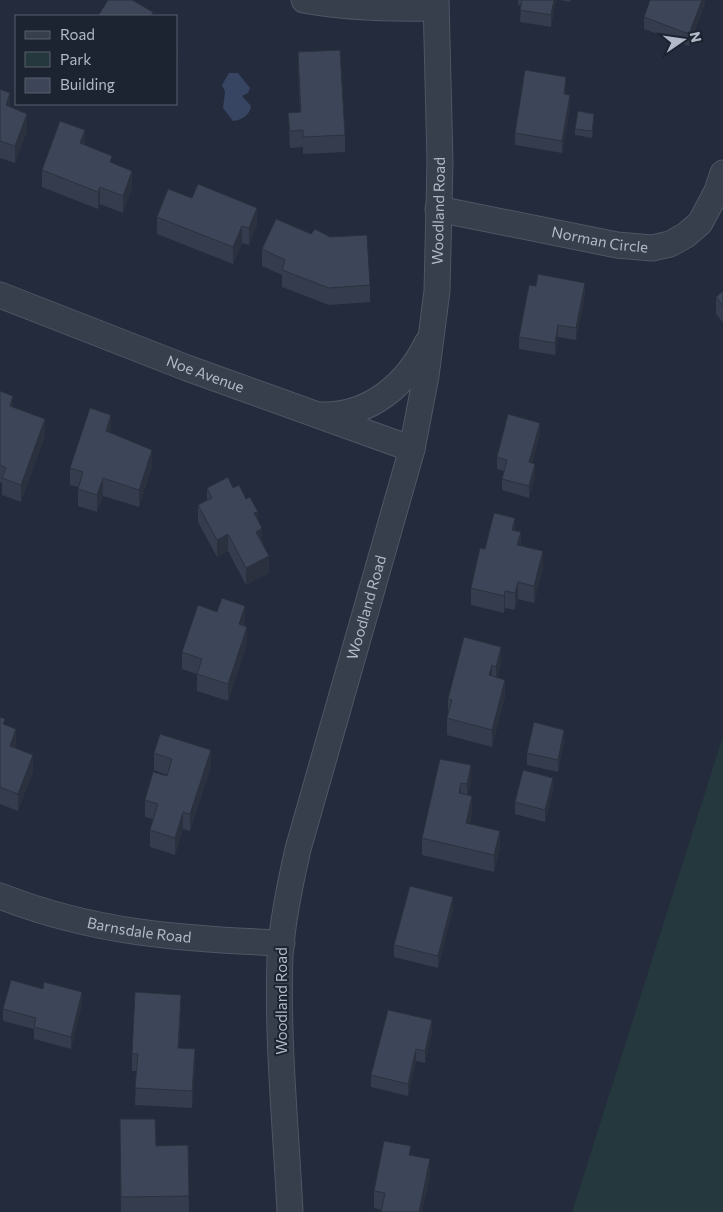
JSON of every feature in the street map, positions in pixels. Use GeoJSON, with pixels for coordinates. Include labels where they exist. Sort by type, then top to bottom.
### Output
{"type":"FeatureCollection","features":[{"type":"Feature","properties":{"kind":"street"},"geometry":{"type":"LineString","coordinates":[[304,0],[329,5],[387,9],[436,4]]}},
{"type":"Feature","properties":{"kind":"street","name":"Woodland Road"},"geometry":{"type":"LineString","coordinates":[[290,1212],[280,1010],[282,943],[286,902],[298,849],[412,449],[432,332],[437,291],[440,162],[436,4]]}},
{"type":"Feature","properties":{"kind":"street","name":"Norman Circle"},"geometry":{"type":"LineString","coordinates":[[438,209],[616,246],[652,248],[670,244],[686,235],[700,223],[717,191],[723,173]]}},
{"type":"Feature","properties":{"kind":"street","name":"Noe Avenue"},"geometry":{"type":"LineString","coordinates":[[0,295],[187,368],[412,449]]}},
{"type":"Feature","properties":{"kind":"street"},"geometry":{"type":"LineString","coordinates":[[315,414],[344,414],[368,406],[380,399],[405,378],[419,359],[432,332]]}},
{"type":"Feature","properties":{"kind":"street","name":"Barnsdale Road"},"geometry":{"type":"LineString","coordinates":[[0,896],[80,923],[134,933],[206,940],[282,943]]}},
{"type":"Feature","properties":{"kind":"green space"},"geometry":{"type":"Polygon","coordinates":[[[723,736],[723,1212],[572,1212],[723,736]]]}},
{"type":"Feature","properties":{"kind":"water"},"geometry":{"type":"Polygon","coordinates":[[[229,73],[238,73],[250,88],[248,93],[242,96],[251,106],[249,112],[239,120],[233,121],[223,108],[225,92],[222,85],[229,73]]]}},
{"type":"Feature","properties":{"kind":"building"},"geometry":{"type":"Polygon","coordinates":[[[108,0],[132,0],[153,12],[152,15],[99,15],[108,0]]]}},
{"type":"Feature","properties":{"kind":"building"},"geometry":{"type":"Polygon","coordinates":[[[522,0],[554,0],[551,15],[520,10],[522,0]]]}},
{"type":"Feature","properties":{"kind":"building"},"geometry":{"type":"Polygon","coordinates":[[[650,0],[702,0],[689,34],[644,17],[650,0]]]}},
{"type":"Feature","properties":{"kind":"building"},"geometry":{"type":"Polygon","coordinates":[[[340,50],[345,135],[303,137],[303,130],[290,131],[288,113],[301,112],[298,52],[340,50]]]}},
{"type":"Feature","properties":{"kind":"building"},"geometry":{"type":"Polygon","coordinates":[[[525,70],[566,77],[564,94],[570,95],[562,141],[515,133],[525,70]]]}},
{"type":"Feature","properties":{"kind":"building"},"geometry":{"type":"Polygon","coordinates":[[[0,89],[10,93],[6,105],[27,114],[15,146],[0,141],[0,89]]]}},
{"type":"Feature","properties":{"kind":"building"},"geometry":{"type":"Polygon","coordinates":[[[578,111],[594,114],[592,131],[575,129],[578,111]]]}},
{"type":"Feature","properties":{"kind":"building"},"geometry":{"type":"Polygon","coordinates":[[[60,121],[85,130],[80,143],[112,156],[110,162],[132,171],[123,196],[100,187],[98,192],[42,170],[60,121]]]}},
{"type":"Feature","properties":{"kind":"building"},"geometry":{"type":"Polygon","coordinates":[[[198,184],[257,208],[249,228],[242,226],[233,247],[157,217],[168,189],[192,198],[198,184]]]}},
{"type":"Feature","properties":{"kind":"building"},"geometry":{"type":"Polygon","coordinates":[[[276,219],[311,234],[315,229],[330,237],[367,235],[370,285],[329,288],[282,270],[285,260],[262,249],[276,219]]]}},
{"type":"Feature","properties":{"kind":"building"},"geometry":{"type":"Polygon","coordinates":[[[538,274],[585,283],[576,328],[558,325],[555,343],[519,337],[529,285],[536,286],[538,274]]]}},
{"type":"Feature","properties":{"kind":"building"},"geometry":{"type":"Polygon","coordinates":[[[723,291],[723,306],[716,297],[723,291]]]}},
{"type":"Feature","properties":{"kind":"building"},"geometry":{"type":"Polygon","coordinates":[[[0,391],[13,396],[10,406],[45,419],[21,485],[2,478],[6,468],[0,465],[0,391]]]}},
{"type":"Feature","properties":{"kind":"building"},"geometry":{"type":"Polygon","coordinates":[[[90,408],[111,415],[106,431],[152,450],[139,490],[103,478],[97,495],[78,489],[83,472],[70,468],[90,408]]]}},
{"type":"Feature","properties":{"kind":"building"},"geometry":{"type":"Polygon","coordinates":[[[508,414],[540,423],[529,462],[535,464],[529,486],[502,479],[507,460],[497,457],[508,414]]]}},
{"type":"Feature","properties":{"kind":"building"},"geometry":{"type":"Polygon","coordinates":[[[228,477],[233,488],[239,485],[246,499],[250,497],[258,512],[254,513],[262,528],[256,532],[269,556],[246,568],[228,534],[217,540],[198,505],[212,498],[207,488],[228,477]]]}},
{"type":"Feature","properties":{"kind":"building"},"geometry":{"type":"Polygon","coordinates":[[[494,513],[515,518],[512,530],[521,532],[517,545],[543,551],[534,586],[518,582],[515,593],[505,591],[504,596],[471,588],[480,548],[485,549],[494,513]]]}},
{"type":"Feature","properties":{"kind":"building"},"geometry":{"type":"Polygon","coordinates":[[[222,598],[245,606],[239,624],[247,627],[228,684],[197,674],[202,659],[182,652],[198,605],[217,612],[222,598]]]}},
{"type":"Feature","properties":{"kind":"building"},"geometry":{"type":"Polygon","coordinates":[[[464,637],[501,647],[496,667],[492,665],[489,675],[505,680],[492,730],[447,718],[452,700],[448,699],[464,637]]]}},
{"type":"Feature","properties":{"kind":"building"},"geometry":{"type":"Polygon","coordinates":[[[0,717],[5,719],[3,724],[16,729],[10,746],[33,755],[18,794],[0,787],[0,717]]]}},
{"type":"Feature","properties":{"kind":"building"},"geometry":{"type":"Polygon","coordinates":[[[534,722],[564,730],[558,760],[527,753],[534,722]]]}},
{"type":"Feature","properties":{"kind":"building"},"geometry":{"type":"Polygon","coordinates":[[[160,734],[211,750],[190,814],[183,812],[175,838],[150,830],[158,804],[145,800],[153,772],[167,776],[172,759],[154,753],[160,734]]]}},
{"type":"Feature","properties":{"kind":"building"},"geometry":{"type":"Polygon","coordinates":[[[440,759],[471,765],[467,784],[461,783],[459,793],[472,796],[466,823],[500,831],[494,855],[422,838],[440,759]]]}},
{"type":"Feature","properties":{"kind":"building"},"geometry":{"type":"Polygon","coordinates":[[[523,770],[553,778],[545,810],[515,802],[523,770]]]}},
{"type":"Feature","properties":{"kind":"building"},"geometry":{"type":"Polygon","coordinates":[[[410,886],[453,897],[438,956],[394,945],[410,886]]]}},
{"type":"Feature","properties":{"kind":"building"},"geometry":{"type":"Polygon","coordinates":[[[11,980],[43,989],[44,982],[82,992],[71,1037],[34,1027],[36,1018],[3,1009],[11,980]]]}},
{"type":"Feature","properties":{"kind":"building"},"geometry":{"type":"Polygon","coordinates":[[[135,992],[181,995],[178,1048],[195,1049],[192,1091],[135,1088],[138,1054],[132,1054],[135,992]]]}},
{"type":"Feature","properties":{"kind":"building"},"geometry":{"type":"Polygon","coordinates":[[[388,1010],[432,1020],[425,1051],[416,1049],[408,1084],[371,1075],[388,1010]]]}},
{"type":"Feature","properties":{"kind":"building"},"geometry":{"type":"Polygon","coordinates":[[[120,1119],[155,1119],[156,1146],[188,1145],[189,1196],[121,1197],[120,1119]]]}},
{"type":"Feature","properties":{"kind":"building"},"geometry":{"type":"Polygon","coordinates":[[[384,1141],[411,1146],[409,1155],[430,1159],[419,1212],[381,1212],[385,1193],[374,1191],[384,1141]]]}}]}
